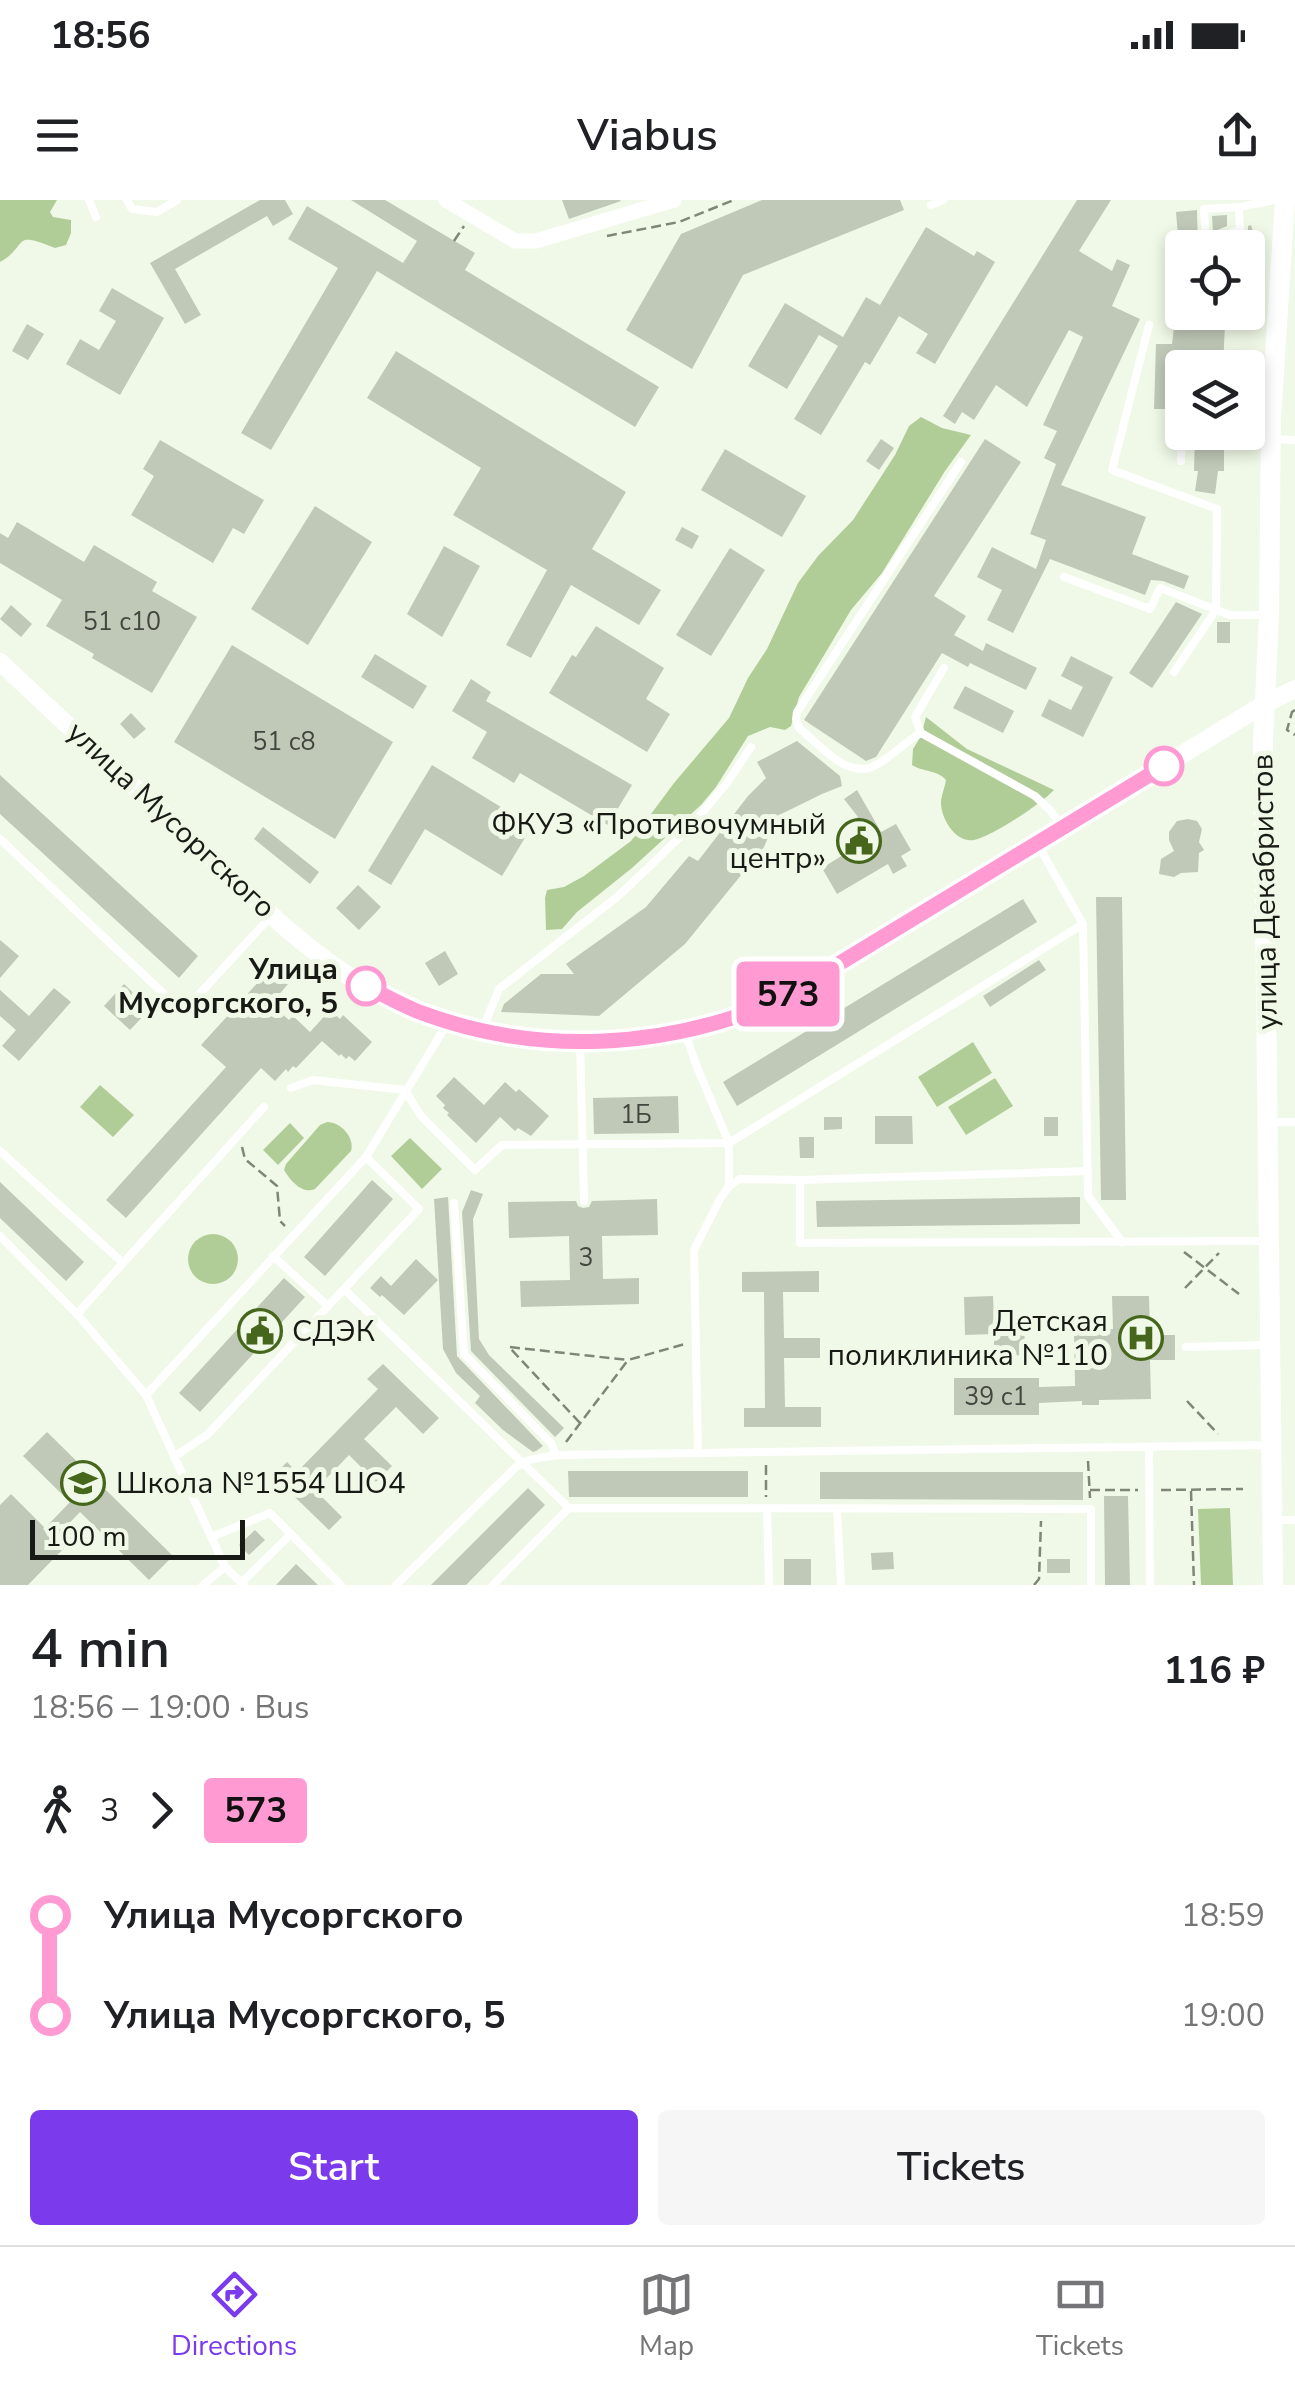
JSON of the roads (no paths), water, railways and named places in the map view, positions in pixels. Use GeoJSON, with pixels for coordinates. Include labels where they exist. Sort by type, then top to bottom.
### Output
{"type":"FeatureCollection","features":[{"type":"Feature","properties":{"kind":"main road","name":"улица Декабристов"},"geometry":{"type":"LineString","coordinates":[[1272,1585],[1264,705],[1271,428],[1285,200]]}},
{"type":"Feature","properties":{"kind":"street"},"geometry":{"type":"LineString","coordinates":[[446,200],[515,240],[536,241],[674,200]]}},
{"type":"Feature","properties":{"kind":"street","name":"улица Мусоргского"},"geometry":{"type":"LineString","coordinates":[[0,662],[272,915],[364,986],[417,1012],[503,1036],[608,1042],[651,1038],[744,1015],[776,1002],[1264,705],[1295,690]]}},
{"type":"Feature","properties":{"kind":"lane"},"geometry":{"type":"LineString","coordinates":[[89,200],[96,216]]}},
{"type":"Feature","properties":{"kind":"lane"},"geometry":{"type":"LineString","coordinates":[[127,200],[132,209],[157,212],[176,200]]}},
{"type":"Feature","properties":{"kind":"lane"},"geometry":{"type":"LineString","coordinates":[[931,205],[944,200]]}},
{"type":"Feature","properties":{"kind":"lane"},"geometry":{"type":"LineString","coordinates":[[1205,230],[1204,209],[1275,200]]}},
{"type":"Feature","properties":{"kind":"lane"},"geometry":{"type":"LineString","coordinates":[[1238,207],[1240,230]]}},
{"type":"Feature","properties":{"kind":"lane"},"geometry":{"type":"LineString","coordinates":[[1149,325],[1112,470],[1217,508],[1216,610],[1174,672]]}},
{"type":"Feature","properties":{"kind":"lane"},"geometry":{"type":"LineString","coordinates":[[1265,425],[1295,440]]}},
{"type":"Feature","properties":{"kind":"lane"},"geometry":{"type":"LineString","coordinates":[[1181,450],[1181,461]]}},
{"type":"Feature","properties":{"kind":"lane"},"geometry":{"type":"LineString","coordinates":[[920,733],[872,768],[856,770],[844,765],[799,728],[796,719],[961,462]]}},
{"type":"Feature","properties":{"kind":"lane"},"geometry":{"type":"LineString","coordinates":[[1064,577],[1150,609],[1160,588],[1230,615],[1269,615]]}},
{"type":"Feature","properties":{"kind":"lane"},"geometry":{"type":"LineString","coordinates":[[944,668],[915,717],[920,733],[1035,796],[1062,827]]}},
{"type":"Feature","properties":{"kind":"lane"},"geometry":{"type":"LineString","coordinates":[[482,1030],[499,989],[648,868],[704,811],[751,746]]}},
{"type":"Feature","properties":{"kind":"lane"},"geometry":{"type":"LineString","coordinates":[[838,760],[846,748]]}},
{"type":"Feature","properties":{"kind":"lane"},"geometry":{"type":"LineString","coordinates":[[0,839],[183,1012],[272,915]]}},
{"type":"Feature","properties":{"kind":"lane"},"geometry":{"type":"LineString","coordinates":[[1037,842],[1083,924],[1088,1196],[1122,1242]]}},
{"type":"Feature","properties":{"kind":"lane"},"geometry":{"type":"LineString","coordinates":[[406,1090],[422,1116],[475,1170],[502,1145],[729,1142],[1083,924]]}},
{"type":"Feature","properties":{"kind":"lane"},"geometry":{"type":"LineString","coordinates":[[146,1395],[366,1157],[448,1022]]}},
{"type":"Feature","properties":{"kind":"lane"},"geometry":{"type":"LineString","coordinates":[[684,1030],[729,1142],[729,1186]]}},
{"type":"Feature","properties":{"kind":"lane"},"geometry":{"type":"LineString","coordinates":[[580,1041],[584,1201]]}},
{"type":"Feature","properties":{"kind":"lane"},"geometry":{"type":"LineString","coordinates":[[291,1088],[313,1080],[406,1090]]}},
{"type":"Feature","properties":{"kind":"lane"},"geometry":{"type":"LineString","coordinates":[[77,1314],[264,1107]]}},
{"type":"Feature","properties":{"kind":"lane"},"geometry":{"type":"LineString","coordinates":[[1269,1122],[1295,1122]]}},
{"type":"Feature","properties":{"kind":"lane"},"geometry":{"type":"LineString","coordinates":[[0,1151],[124,1263]]}},
{"type":"Feature","properties":{"kind":"lane"},"geometry":{"type":"LineString","coordinates":[[174,1457],[208,1434],[418,1209],[366,1157]]}},
{"type":"Feature","properties":{"kind":"lane"},"geometry":{"type":"LineString","coordinates":[[698,1453],[694,1250],[729,1186],[740,1179],[1088,1170]]}},
{"type":"Feature","properties":{"kind":"lane"},"geometry":{"type":"LineString","coordinates":[[800,1180],[800,1244],[1270,1241]]}},
{"type":"Feature","properties":{"kind":"lane"},"geometry":{"type":"LineString","coordinates":[[454,1204],[464,1354],[551,1443],[556,1455]]}},
{"type":"Feature","properties":{"kind":"lane"},"geometry":{"type":"LineString","coordinates":[[0,1236],[77,1314],[146,1395],[225,1567],[242,1584],[291,1534]]}},
{"type":"Feature","properties":{"kind":"lane"},"geometry":{"type":"LineString","coordinates":[[273,1256],[328,1306]]}},
{"type":"Feature","properties":{"kind":"lane"},"geometry":{"type":"LineString","coordinates":[[344,1288],[569,1508],[1091,1509],[1091,1585]]}},
{"type":"Feature","properties":{"kind":"lane"},"geometry":{"type":"LineString","coordinates":[[1186,1347],[1270,1345]]}},
{"type":"Feature","properties":{"kind":"lane"},"geometry":{"type":"LineString","coordinates":[[396,1585],[516,1467],[556,1455],[1271,1445]]}},
{"type":"Feature","properties":{"kind":"lane"},"geometry":{"type":"LineString","coordinates":[[1149,1448],[1150,1585]]}},
{"type":"Feature","properties":{"kind":"lane"},"geometry":{"type":"LineString","coordinates":[[493,1585],[569,1508]]}},
{"type":"Feature","properties":{"kind":"lane"},"geometry":{"type":"LineString","coordinates":[[767,1509],[769,1585]]}},
{"type":"Feature","properties":{"kind":"lane"},"geometry":{"type":"LineString","coordinates":[[837,1509],[841,1585]]}},
{"type":"Feature","properties":{"kind":"lane"},"geometry":{"type":"LineString","coordinates":[[211,1537],[270,1512],[341,1585]]}},
{"type":"Feature","properties":{"kind":"lane"},"geometry":{"type":"LineString","coordinates":[[1272,1520],[1295,1520]]}},
{"type":"Feature","properties":{"kind":"lane"},"geometry":{"type":"LineString","coordinates":[[203,1585],[225,1567]]}},
{"type":"Feature","properties":{"kind":"place","name":"ФКУЗ «Противочумный центр»"},"geometry":{"type":"Point","coordinates":[859,841]}},
{"type":"Feature","properties":{"kind":"place","name":"Улица Мусоргского, 5"},"geometry":{"type":"Point","coordinates":[366,986]}},
{"type":"Feature","properties":{"kind":"place","name":"СДЭК"},"geometry":{"type":"Point","coordinates":[260,1331]}},
{"type":"Feature","properties":{"kind":"place","name":"Детская поликлиника №110"},"geometry":{"type":"Point","coordinates":[1141,1338]}},
{"type":"Feature","properties":{"kind":"place","name":"Школа №1554 ШО4"},"geometry":{"type":"Point","coordinates":[83,1483]}}]}
